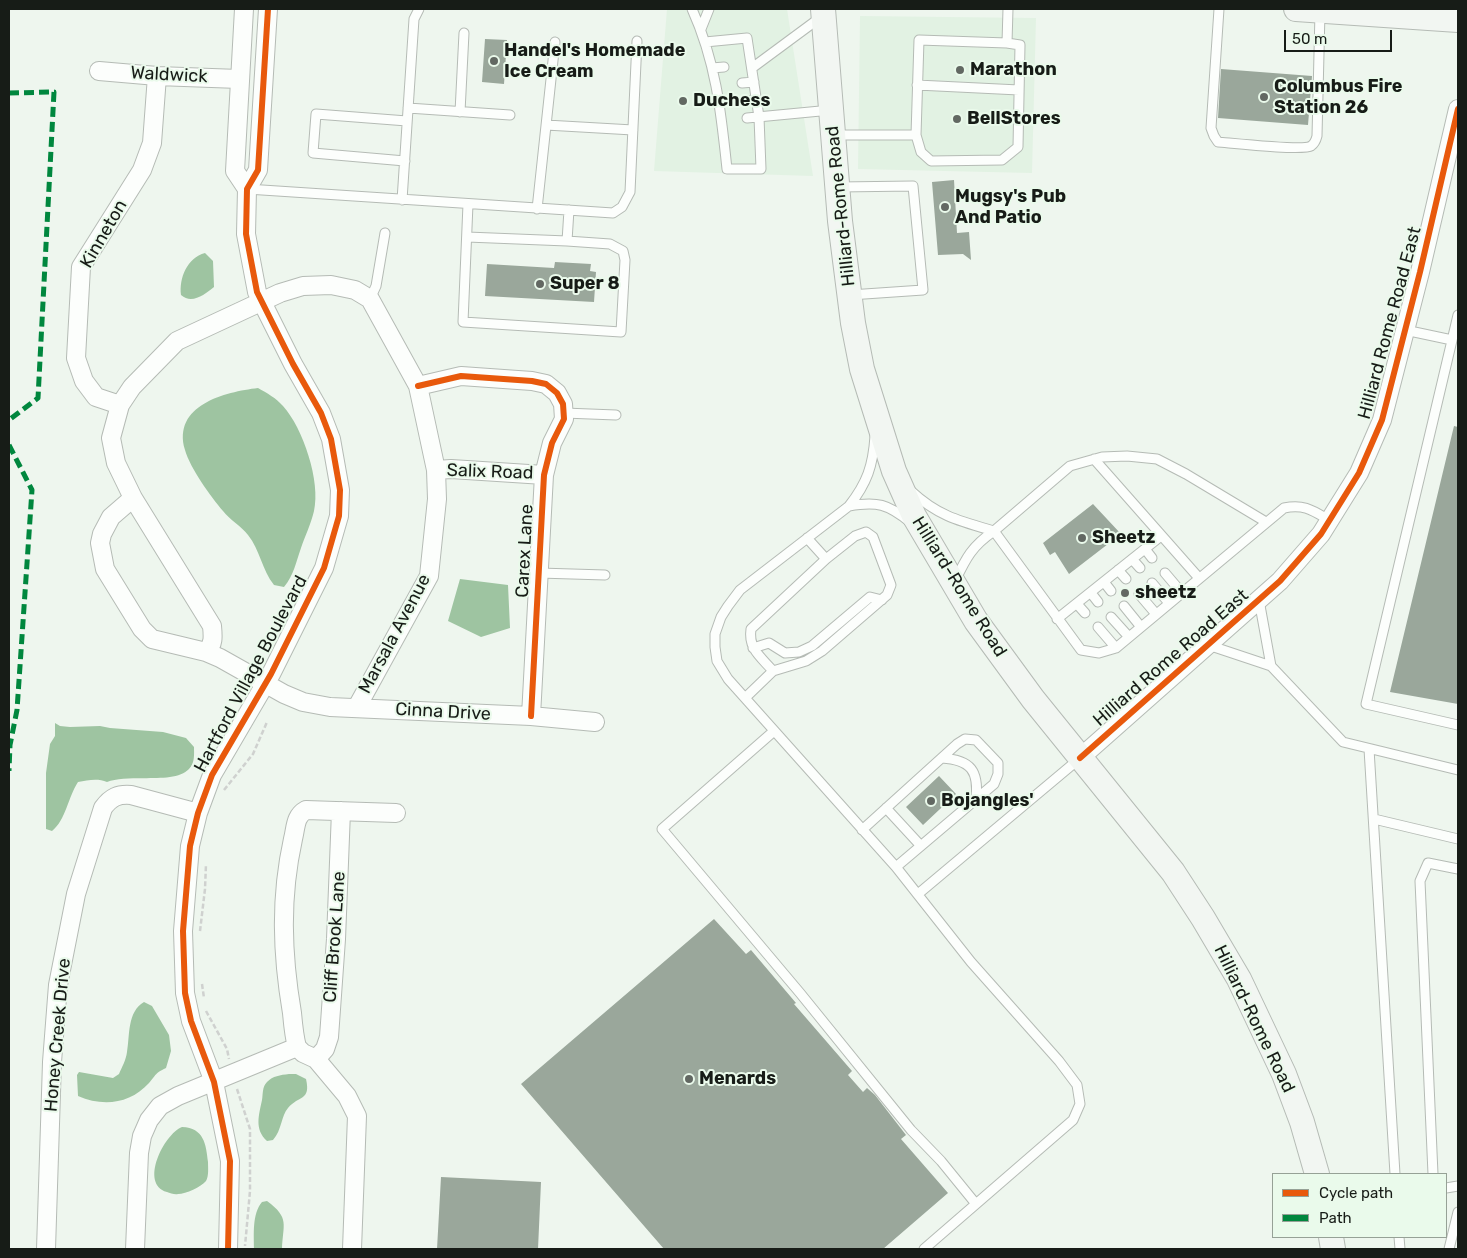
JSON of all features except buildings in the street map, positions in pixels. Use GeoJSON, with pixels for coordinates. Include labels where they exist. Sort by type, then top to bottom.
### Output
{"type":"FeatureCollection","features":[{"type":"Feature","properties":{"kind":"main road"},"geometry":{"type":"LineString","coordinates":[[1296,9],[1458,20]]}},
{"type":"Feature","properties":{"kind":"main road","name":"Hilliard-Rome Road"},"geometry":{"type":"LineString","coordinates":[[823,12],[838,187],[857,347],[897,478],[914,516],[976,621],[1033,698],[1173,872],[1188,894],[1239,979],[1284,1074],[1302,1122],[1317,1173]]}},
{"type":"Feature","properties":{"kind":"street"},"geometry":{"type":"LineString","coordinates":[[244,9],[235,171],[247,189]]}},
{"type":"Feature","properties":{"kind":"street","name":"Hartford Village Boulevard"},"geometry":{"type":"LineString","coordinates":[[228,1249],[230,1161],[214,1082],[191,1020],[185,993],[183,931],[190,846],[198,813],[212,775],[265,684],[324,568],[339,516],[340,490],[331,439],[321,413],[256,292],[246,234],[247,189],[258,170],[268,9]]}},
{"type":"Feature","properties":{"kind":"street","name":"Waldwick"},"geometry":{"type":"LineString","coordinates":[[99,71],[157,76],[239,79]]}},
{"type":"Feature","properties":{"kind":"street","name":"Kinneton"},"geometry":{"type":"LineString","coordinates":[[120,405],[96,397],[84,381],[76,358],[81,267],[142,170],[152,143],[157,76]]}},
{"type":"Feature","properties":{"kind":"street","name":"Hilliard Rome Road East"},"geometry":{"type":"LineString","coordinates":[[1080,758],[1280,581],[1321,534],[1359,472],[1382,420],[1458,109]]}},
{"type":"Feature","properties":{"kind":"street"},"geometry":{"type":"LineString","coordinates":[[206,652],[211,647],[212,626],[133,498],[116,463],[111,438],[120,405],[132,387],[177,341],[280,293],[303,286],[331,285],[355,290],[370,299]]}},
{"type":"Feature","properties":{"kind":"street","name":"Marsala Avenue"},"geometry":{"type":"LineString","coordinates":[[357,707],[429,576],[437,499],[436,470],[418,386],[370,299]]}},
{"type":"Feature","properties":{"kind":"street"},"geometry":{"type":"LineString","coordinates":[[418,386],[461,376],[532,381],[546,384],[557,392],[563,404],[564,413]]}},
{"type":"Feature","properties":{"kind":"street","name":"Carex Lane"},"geometry":{"type":"LineString","coordinates":[[531,716],[544,475],[552,443],[564,418],[564,413]]}},
{"type":"Feature","properties":{"kind":"street","name":"Salix Road"},"geometry":{"type":"LineString","coordinates":[[436,470],[451,469],[544,475]]}},
{"type":"Feature","properties":{"kind":"street","name":"Cinna Drive"},"geometry":{"type":"LineString","coordinates":[[133,498],[111,518],[102,534],[100,542],[105,569],[142,629],[152,639],[206,652],[284,694],[303,702],[330,707],[531,716],[596,722]]}},
{"type":"Feature","properties":{"kind":"street","name":"Honey Creek Drive"},"geometry":{"type":"LineString","coordinates":[[46,1249],[52,1062],[58,985],[76,894],[103,808],[110,799],[120,794],[131,795],[198,813]]}},
{"type":"Feature","properties":{"kind":"street"},"geometry":{"type":"LineString","coordinates":[[352,1249],[357,1116],[347,1096],[316,1059],[303,1053],[297,1047],[284,964],[283,912],[290,851],[297,818],[301,813],[306,810],[396,813]]}},
{"type":"Feature","properties":{"kind":"street","name":"Cliff Brook Lane"},"geometry":{"type":"LineString","coordinates":[[316,1059],[325,1049],[329,1038],[336,939],[341,811]]}},
{"type":"Feature","properties":{"kind":"street"},"geometry":{"type":"LineString","coordinates":[[135,1249],[139,1153],[142,1136],[149,1120],[160,1106],[178,1096],[297,1047]]}},
{"type":"Feature","properties":{"kind":"lane"},"geometry":{"type":"LineString","coordinates":[[402,200],[414,19],[411,9]]}},
{"type":"Feature","properties":{"kind":"lane"},"geometry":{"type":"LineString","coordinates":[[414,19],[419,9]]}},
{"type":"Feature","properties":{"kind":"lane"},"geometry":{"type":"LineString","coordinates":[[692,9],[701,29],[712,68],[721,85],[729,152],[727,169],[761,169],[755,151],[760,134],[759,117],[747,38],[705,42]]}},
{"type":"Feature","properties":{"kind":"lane"},"geometry":{"type":"LineString","coordinates":[[701,29],[709,9]]}},
{"type":"Feature","properties":{"kind":"lane"},"geometry":{"type":"LineString","coordinates":[[1007,43],[1008,9]]}},
{"type":"Feature","properties":{"kind":"lane"},"geometry":{"type":"LineString","coordinates":[[1219,9],[1211,128],[1214,136],[1218,142],[1290,147],[1308,147],[1312,145],[1317,136],[1320,10]]}},
{"type":"Feature","properties":{"kind":"lane"},"geometry":{"type":"LineString","coordinates":[[741,66],[752,66],[823,12]]}},
{"type":"Feature","properties":{"kind":"lane"},"geometry":{"type":"LineString","coordinates":[[460,112],[464,33]]}},
{"type":"Feature","properties":{"kind":"lane"},"geometry":{"type":"LineString","coordinates":[[919,40],[1007,43],[1020,46],[1018,147],[1002,160],[931,161],[922,152],[916,135],[917,85],[919,40]]}},
{"type":"Feature","properties":{"kind":"lane"},"geometry":{"type":"LineString","coordinates":[[247,189],[614,213],[622,207],[630,192],[637,41]]}},
{"type":"Feature","properties":{"kind":"lane"},"geometry":{"type":"LineString","coordinates":[[537,209],[555,42]]}},
{"type":"Feature","properties":{"kind":"lane"},"geometry":{"type":"LineString","coordinates":[[712,68],[724,67]]}},
{"type":"Feature","properties":{"kind":"lane"},"geometry":{"type":"LineString","coordinates":[[742,83],[754,82]]}},
{"type":"Feature","properties":{"kind":"lane"},"geometry":{"type":"LineString","coordinates":[[917,85],[1019,90]]}},
{"type":"Feature","properties":{"kind":"lane"},"geometry":{"type":"LineString","coordinates":[[744,101],[757,100]]}},
{"type":"Feature","properties":{"kind":"lane"},"geometry":{"type":"LineString","coordinates":[[408,108],[510,115]]}},
{"type":"Feature","properties":{"kind":"lane"},"geometry":{"type":"LineString","coordinates":[[746,118],[831,110]]}},
{"type":"Feature","properties":{"kind":"lane"},"geometry":{"type":"LineString","coordinates":[[405,161],[313,153],[316,114],[407,121]]}},
{"type":"Feature","properties":{"kind":"lane"},"geometry":{"type":"LineString","coordinates":[[546,125],[633,130]]}},
{"type":"Feature","properties":{"kind":"lane"},"geometry":{"type":"LineString","coordinates":[[749,134],[760,134]]}},
{"type":"Feature","properties":{"kind":"lane"},"geometry":{"type":"LineString","coordinates":[[834,135],[916,135]]}},
{"type":"Feature","properties":{"kind":"lane"},"geometry":{"type":"LineString","coordinates":[[838,187],[913,186],[923,290],[850,295]]}},
{"type":"Feature","properties":{"kind":"lane"},"geometry":{"type":"LineString","coordinates":[[467,236],[610,244],[623,251],[625,260],[621,332],[463,322],[468,204]]}},
{"type":"Feature","properties":{"kind":"lane"},"geometry":{"type":"LineString","coordinates":[[567,241],[569,210]]}},
{"type":"Feature","properties":{"kind":"lane"},"geometry":{"type":"LineString","coordinates":[[370,299],[376,286],[385,233]]}},
{"type":"Feature","properties":{"kind":"lane"},"geometry":{"type":"LineString","coordinates":[[1458,315],[1366,704],[1458,725]]}},
{"type":"Feature","properties":{"kind":"lane"},"geometry":{"type":"LineString","coordinates":[[1405,330],[1452,340]]}},
{"type":"Feature","properties":{"kind":"lane"},"geometry":{"type":"LineString","coordinates":[[875,409],[876,438],[873,458],[868,478],[860,492],[848,506],[740,590],[721,617],[716,634],[715,647],[718,661],[728,679],[896,867],[971,962],[1059,1061],[1077,1085],[1080,1104],[1073,1120],[924,1249]]}},
{"type":"Feature","properties":{"kind":"lane"},"geometry":{"type":"LineString","coordinates":[[564,413],[616,416]]}},
{"type":"Feature","properties":{"kind":"lane"},"geometry":{"type":"LineString","coordinates":[[954,583],[964,561],[978,542],[994,531],[1070,466],[1102,457],[1127,456],[1157,459],[1186,474],[1266,522]]}},
{"type":"Feature","properties":{"kind":"lane"},"geometry":{"type":"LineString","coordinates":[[1094,459],[1199,578]]}},
{"type":"Feature","properties":{"kind":"lane"},"geometry":{"type":"LineString","coordinates":[[897,478],[924,503],[948,517],[994,531],[1057,620],[1081,650],[1099,653],[1116,648],[1284,508],[1296,505],[1308,508],[1329,520]]}},
{"type":"Feature","properties":{"kind":"lane"},"geometry":{"type":"LineString","coordinates":[[848,506],[863,503],[886,506],[924,532]]}},
{"type":"Feature","properties":{"kind":"lane"},"geometry":{"type":"LineString","coordinates":[[745,698],[773,671],[806,660],[822,651],[886,595],[891,585],[873,537],[866,532],[855,536],[826,560],[751,629],[750,640],[753,648],[773,671]]}},
{"type":"Feature","properties":{"kind":"lane"},"geometry":{"type":"LineString","coordinates":[[1057,620],[1161,536]]}},
{"type":"Feature","properties":{"kind":"lane"},"geometry":{"type":"LineString","coordinates":[[807,538],[826,560]]}},
{"type":"Feature","properties":{"kind":"lane"},"geometry":{"type":"LineString","coordinates":[[1145,549],[1152,558]]}},
{"type":"Feature","properties":{"kind":"lane"},"geometry":{"type":"LineString","coordinates":[[1132,559],[1140,568]]}},
{"type":"Feature","properties":{"kind":"lane"},"geometry":{"type":"LineString","coordinates":[[1118,570],[1126,579]]}},
{"type":"Feature","properties":{"kind":"lane"},"geometry":{"type":"LineString","coordinates":[[539,573],[605,575]]}},
{"type":"Feature","properties":{"kind":"lane"},"geometry":{"type":"LineString","coordinates":[[1165,573],[1182,593]]}},
{"type":"Feature","properties":{"kind":"lane"},"geometry":{"type":"LineString","coordinates":[[1104,582],[1111,591]]}},
{"type":"Feature","properties":{"kind":"lane"},"geometry":{"type":"LineString","coordinates":[[1152,583],[1169,603]]}},
{"type":"Feature","properties":{"kind":"lane"},"geometry":{"type":"LineString","coordinates":[[1090,593],[1098,602]]}},
{"type":"Feature","properties":{"kind":"lane"},"geometry":{"type":"LineString","coordinates":[[1139,594],[1156,614]]}},
{"type":"Feature","properties":{"kind":"lane"},"geometry":{"type":"LineString","coordinates":[[753,648],[770,643],[785,653],[799,652],[812,646],[870,596],[882,600]]}},
{"type":"Feature","properties":{"kind":"lane"},"geometry":{"type":"LineString","coordinates":[[1259,600],[1271,666]]}},
{"type":"Feature","properties":{"kind":"lane"},"geometry":{"type":"LineString","coordinates":[[1077,604],[1085,613]]}},
{"type":"Feature","properties":{"kind":"lane"},"geometry":{"type":"LineString","coordinates":[[1124,606],[1141,627]]}},
{"type":"Feature","properties":{"kind":"lane"},"geometry":{"type":"LineString","coordinates":[[1111,617],[1129,637]]}},
{"type":"Feature","properties":{"kind":"lane"},"geometry":{"type":"LineString","coordinates":[[1098,627],[1116,648]]}},
{"type":"Feature","properties":{"kind":"lane"},"geometry":{"type":"LineString","coordinates":[[1208,646],[1271,666],[1343,742],[1458,770]]}},
{"type":"Feature","properties":{"kind":"lane"},"geometry":{"type":"LineString","coordinates":[[774,730],[662,829],[800,992],[911,1130],[941,1161],[976,1204]]}},
{"type":"Feature","properties":{"kind":"lane"},"geometry":{"type":"LineString","coordinates":[[862,830],[957,744],[965,739],[976,740],[998,762],[998,774],[994,784],[896,867]]}},
{"type":"Feature","properties":{"kind":"lane"},"geometry":{"type":"LineString","coordinates":[[1369,749],[1395,1173]]}},
{"type":"Feature","properties":{"kind":"lane"},"geometry":{"type":"LineString","coordinates":[[942,758],[956,759],[966,764],[975,773],[978,785],[976,799]]}},
{"type":"Feature","properties":{"kind":"lane"},"geometry":{"type":"LineString","coordinates":[[918,894],[1080,758]]}},
{"type":"Feature","properties":{"kind":"lane"},"geometry":{"type":"LineString","coordinates":[[886,808],[921,846]]}},
{"type":"Feature","properties":{"kind":"lane"},"geometry":{"type":"LineString","coordinates":[[1374,819],[1458,839]]}},
{"type":"Feature","properties":{"kind":"lane"},"geometry":{"type":"LineString","coordinates":[[1433,1173],[1420,881],[1428,863],[1458,869]]}},
{"type":"Feature","properties":{"kind":"lane"},"geometry":{"type":"LineString","coordinates":[[1449,1249],[1458,1212]]}},
{"type":"Feature","properties":{"kind":"path"},"geometry":{"type":"LineString","coordinates":[[224,790],[253,754],[267,722]]}},
{"type":"Feature","properties":{"kind":"path"},"geometry":{"type":"LineString","coordinates":[[200,932],[206,889],[206,862]]}},
{"type":"Feature","properties":{"kind":"path"},"geometry":{"type":"LineString","coordinates":[[202,984],[204,1001]]}},
{"type":"Feature","properties":{"kind":"path"},"geometry":{"type":"LineString","coordinates":[[205,1009],[227,1049],[237,1091],[250,1129],[250,1191],[245,1249]]}},
{"type":"Feature","properties":{"kind":"shaded area"},"geometry":{"type":"Polygon","coordinates":[[[667,9],[787,9],[813,176],[654,171],[667,9]]]}},
{"type":"Feature","properties":{"kind":"shaded area"},"geometry":{"type":"Polygon","coordinates":[[[860,16],[1036,18],[1032,173],[858,169],[860,16]]]}},
{"type":"Feature","properties":{"kind":"shaded area"},"geometry":{"type":"Polygon","coordinates":[[[205,253],[213,261],[214,287],[207,293],[194,299],[185,298],[181,295],[181,282],[185,270],[193,259],[205,253]]]}},
{"type":"Feature","properties":{"kind":"shaded area"},"geometry":{"type":"Polygon","coordinates":[[[258,388],[283,406],[290,416],[309,456],[315,485],[313,516],[292,573],[284,587],[274,585],[252,541],[226,514],[196,474],[185,450],[183,435],[186,422],[204,404],[231,393],[258,388]]]}},
{"type":"Feature","properties":{"kind":"shaded area"},"geometry":{"type":"Polygon","coordinates":[[[460,579],[508,585],[510,628],[481,637],[448,621],[460,579]]]}},
{"type":"Feature","properties":{"kind":"shaded area"},"geometry":{"type":"Polygon","coordinates":[[[55,723],[60,726],[70,727],[100,726],[163,732],[186,738],[194,747],[193,761],[189,769],[173,777],[127,778],[107,782],[89,780],[78,782],[61,821],[52,831],[46,829],[46,773],[50,744],[55,736],[55,723]]]}},
{"type":"Feature","properties":{"kind":"shaded area"},"geometry":{"type":"Polygon","coordinates":[[[144,1002],[152,1006],[169,1035],[171,1051],[166,1068],[157,1073],[142,1090],[116,1102],[97,1102],[78,1096],[77,1075],[79,1072],[113,1078],[119,1074],[126,1055],[132,1018],[139,1006],[144,1002]]]}},
{"type":"Feature","properties":{"kind":"shaded area"},"geometry":{"type":"Polygon","coordinates":[[[296,1074],[306,1079],[307,1091],[303,1097],[288,1108],[276,1136],[273,1140],[267,1141],[260,1132],[258,1122],[263,1088],[272,1078],[296,1074]]]}},
{"type":"Feature","properties":{"kind":"shaded area"},"geometry":{"type":"Polygon","coordinates":[[[182,1127],[195,1130],[205,1143],[208,1174],[206,1181],[201,1186],[181,1194],[175,1194],[159,1187],[155,1179],[155,1170],[157,1159],[168,1139],[175,1131],[182,1127]]]}},
{"type":"Feature","properties":{"kind":"shaded area"},"geometry":{"type":"Polygon","coordinates":[[[267,1201],[279,1212],[284,1222],[282,1249],[254,1249],[254,1224],[257,1212],[262,1202],[267,1201]]]}},
{"type":"Feature","properties":{"kind":"marked path"},"geometry":{"type":"LineString","coordinates":[[9,93],[54,92],[38,398],[9,420]]}},
{"type":"Feature","properties":{"kind":"marked path"},"geometry":{"type":"LineString","coordinates":[[9,445],[32,490],[17,710],[10,745],[9,771]]}},
{"type":"Feature","properties":{"kind":"cycle path"},"geometry":{"type":"LineString","coordinates":[[228,1249],[230,1161],[214,1082],[191,1021],[185,993],[183,931],[190,846],[198,813],[212,775],[271,674],[324,568],[339,516],[340,490],[331,439],[321,413],[293,364],[257,292],[246,234],[247,189],[258,170],[268,9]]}},
{"type":"Feature","properties":{"kind":"cycle path"},"geometry":{"type":"LineString","coordinates":[[1080,758],[1280,581],[1321,534],[1359,473],[1382,420],[1420,272],[1458,109]]}},
{"type":"Feature","properties":{"kind":"cycle path"},"geometry":{"type":"LineString","coordinates":[[418,386],[461,376],[532,381],[546,384],[557,393],[563,404],[564,419],[552,443],[544,475],[531,716]]}},
{"type":"Feature","properties":{"kind":"place","name":"Handel's Homemade Ice Cream"},"geometry":{"type":"Point","coordinates":[494,61]}},
{"type":"Feature","properties":{"kind":"place","name":"Marathon"},"geometry":{"type":"Point","coordinates":[960,70]}},
{"type":"Feature","properties":{"kind":"place","name":"Columbus Fire Station 26"},"geometry":{"type":"Point","coordinates":[1264,97]}},
{"type":"Feature","properties":{"kind":"place","name":"Duchess"},"geometry":{"type":"Point","coordinates":[683,101]}},
{"type":"Feature","properties":{"kind":"place","name":"BellStores"},"geometry":{"type":"Point","coordinates":[957,119]}},
{"type":"Feature","properties":{"kind":"place","name":"Mugsy's Pub And Patio"},"geometry":{"type":"Point","coordinates":[945,207]}},
{"type":"Feature","properties":{"kind":"place","name":"Super 8"},"geometry":{"type":"Point","coordinates":[540,284]}},
{"type":"Feature","properties":{"kind":"place","name":"Sheetz"},"geometry":{"type":"Point","coordinates":[1082,538]}},
{"type":"Feature","properties":{"kind":"place","name":"sheetz"},"geometry":{"type":"Point","coordinates":[1125,593]}},
{"type":"Feature","properties":{"kind":"place","name":"Bojangles'"},"geometry":{"type":"Point","coordinates":[931,801]}},
{"type":"Feature","properties":{"kind":"place","name":"Menards"},"geometry":{"type":"Point","coordinates":[689,1079]}}]}
